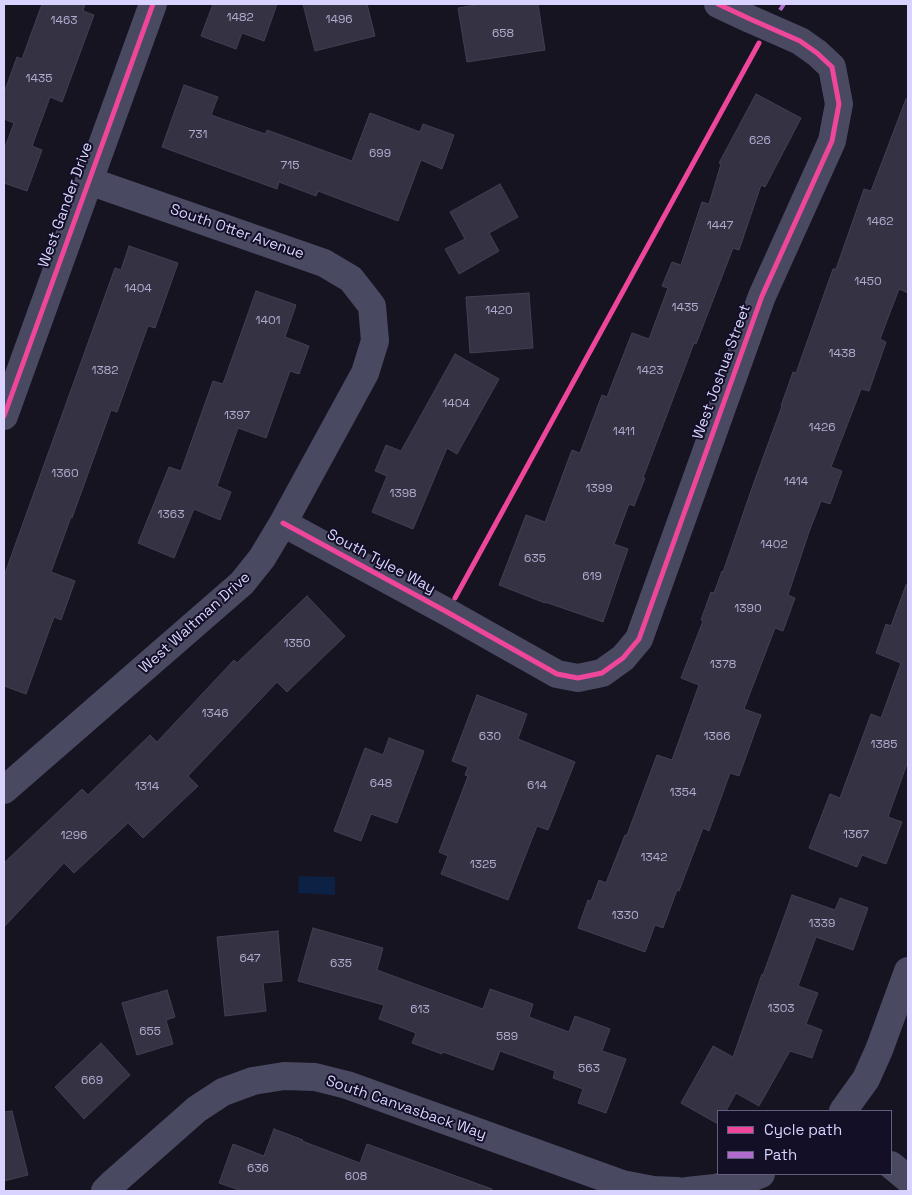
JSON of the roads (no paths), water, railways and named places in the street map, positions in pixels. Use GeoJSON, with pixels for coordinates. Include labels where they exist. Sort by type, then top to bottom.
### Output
{"type":"FeatureCollection","features":[{"type":"Feature","properties":{"kind":"street","name":"West Gander Drive"},"geometry":{"type":"LineString","coordinates":[[4,416],[153,4]]}},
{"type":"Feature","properties":{"kind":"street","name":"West Joshua Street"},"geometry":{"type":"LineString","coordinates":[[602,673],[623,658],[639,639],[762,296],[832,141],[839,104],[832,67],[817,53],[800,41],[718,4]]}},
{"type":"Feature","properties":{"kind":"street","name":"South Otter Avenue"},"geometry":{"type":"LineString","coordinates":[[88,181],[324,263],[351,279],[372,306]]}},
{"type":"Feature","properties":{"kind":"street","name":"West Waltman Drive"},"geometry":{"type":"LineString","coordinates":[[4,790],[242,583],[262,558],[365,373],[375,341],[372,306]]}},
{"type":"Feature","properties":{"kind":"street","name":"South Tylee Way"},"geometry":{"type":"LineString","coordinates":[[283,523],[439,607],[556,674],[578,678],[602,673]]}},
{"type":"Feature","properties":{"kind":"street"},"geometry":{"type":"LineString","coordinates":[[843,1110],[866,1079],[879,1050],[908,971]]}},
{"type":"Feature","properties":{"kind":"street","name":"South Canvasback Way"},"geometry":{"type":"LineString","coordinates":[[105,1191],[197,1109],[224,1092],[253,1081],[284,1076],[315,1077],[347,1085],[622,1184],[653,1190],[676,1191]]}},
{"type":"Feature","properties":{"kind":"street"},"geometry":{"type":"LineString","coordinates":[[892,1166],[908,1179]]}},
{"type":"Feature","properties":{"kind":"street"},"geometry":{"type":"LineString","coordinates":[[687,1191],[715,1188],[758,1175]]}},
{"type":"Feature","properties":{"kind":"water"},"geometry":{"type":"Polygon","coordinates":[[[299,876],[335,877],[335,895],[298,893],[299,876]]]}}]}
